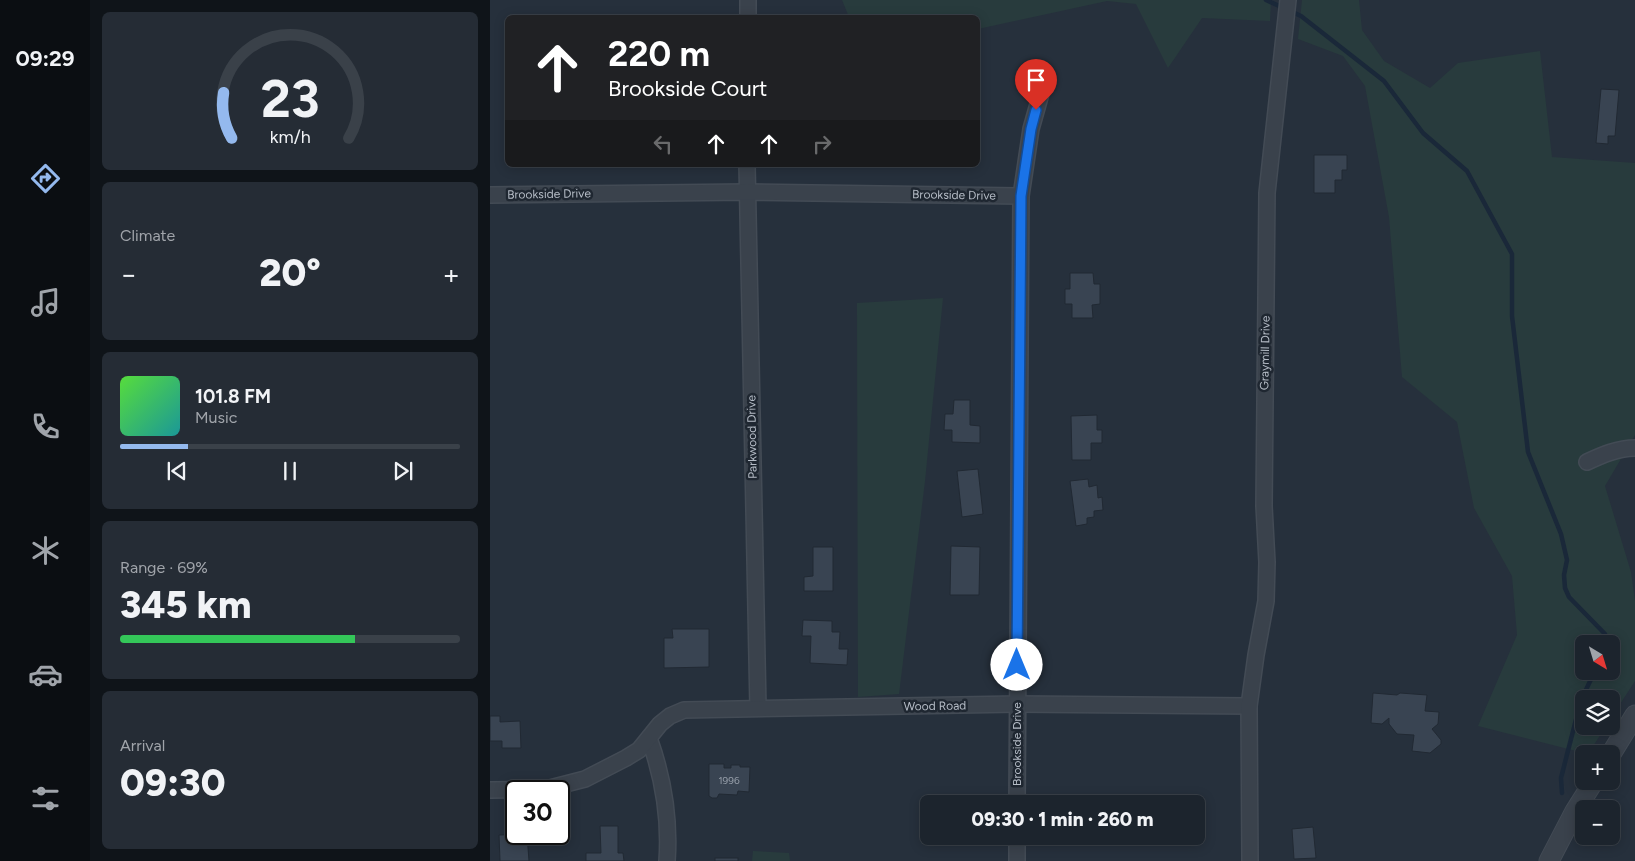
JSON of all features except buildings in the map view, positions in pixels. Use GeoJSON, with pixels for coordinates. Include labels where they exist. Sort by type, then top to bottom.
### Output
{"type":"FeatureCollection","features":[{"type":"Feature","properties":{"kind":"street"},"geometry":{"type":"LineString","coordinates":[[748,0],[748,15]]}},
{"type":"Feature","properties":{"kind":"street","name":"Graymill Drive"},"geometry":{"type":"LineString","coordinates":[[1249,706],[1266,601],[1267,562],[1264,496],[1267,193],[1288,0]]}},
{"type":"Feature","properties":{"kind":"street"},"geometry":{"type":"LineString","coordinates":[[1021,196],[1031,129],[1042,90]]}},
{"type":"Feature","properties":{"kind":"street","name":"Parkwood Drive"},"geometry":{"type":"LineString","coordinates":[[747,167],[758,708]]}},
{"type":"Feature","properties":{"kind":"street","name":"Brookside Drive"},"geometry":{"type":"LineString","coordinates":[[490,195],[747,192],[1021,196],[1017,795]]}},
{"type":"Feature","properties":{"kind":"street"},"geometry":{"type":"LineString","coordinates":[[1587,462],[1601,455],[1627,448],[1635,448]]}},
{"type":"Feature","properties":{"kind":"street","name":"Wood Road"},"geometry":{"type":"LineString","coordinates":[[490,790],[546,789],[585,779],[639,750],[660,724],[670,716],[684,710],[1017,704],[1249,706]]}},
{"type":"Feature","properties":{"kind":"street"},"geometry":{"type":"LineString","coordinates":[[1249,706],[1250,861]]}},
{"type":"Feature","properties":{"kind":"street"},"geometry":{"type":"LineString","coordinates":[[1617,745],[1635,715]]}},
{"type":"Feature","properties":{"kind":"street"},"geometry":{"type":"LineString","coordinates":[[649,738],[658,763],[665,802],[667,861]]}},
{"type":"Feature","properties":{"kind":"street"},"geometry":{"type":"LineString","coordinates":[[1548,861],[1588,790]]}},
{"type":"Feature","properties":{"kind":"street"},"geometry":{"type":"LineString","coordinates":[[1017,845],[1017,861]]}},
{"type":"Feature","properties":{"kind":"shaded area"},"geometry":{"type":"Polygon","coordinates":[[[842,0],[1271,0],[1270,21],[1202,18],[1168,68],[1136,4],[1107,1],[980,29],[980,15],[848,15],[842,0]]]}},
{"type":"Feature","properties":{"kind":"shaded area"},"geometry":{"type":"Polygon","coordinates":[[[1302,0],[1359,0],[1362,30],[1384,61],[1430,88],[1458,63],[1540,51],[1552,157],[1635,163],[1635,435],[1605,486],[1631,572],[1635,601],[1635,681],[1620,704],[1620,690],[1575,690],[1575,735],[1600,735],[1594,745],[1575,745],[1575,751],[1478,726],[1517,635],[1512,576],[1474,508],[1457,422],[1402,377],[1389,217],[1365,86],[1343,56],[1298,39],[1302,0]]]}},
{"type":"Feature","properties":{"kind":"shaded area"},"geometry":{"type":"Polygon","coordinates":[[[943,298],[925,481],[899,694],[858,697],[857,303],[943,298]]]}},
{"type":"Feature","properties":{"kind":"shaded area"},"geometry":{"type":"Polygon","coordinates":[[[753,851],[789,853],[790,861],[752,861],[753,851]]]}},
{"type":"Feature","properties":{"kind":"waterway"},"geometry":{"type":"LineString","coordinates":[[1266,0],[1301,16],[1384,81],[1423,133],[1467,171],[1512,254],[1512,316],[1528,452],[1561,534],[1567,560],[1564,575],[1565,588],[1569,597],[1605,635]]}},
{"type":"Feature","properties":{"kind":"waterway"},"geometry":{"type":"LineString","coordinates":[[1562,793],[1561,778],[1581,700],[1591,680]]}},
{"type":"Feature","properties":{"kind":"route"},"geometry":{"type":"LineString","coordinates":[[1017,665],[1021,196],[1031,129],[1036,110]]}}]}
